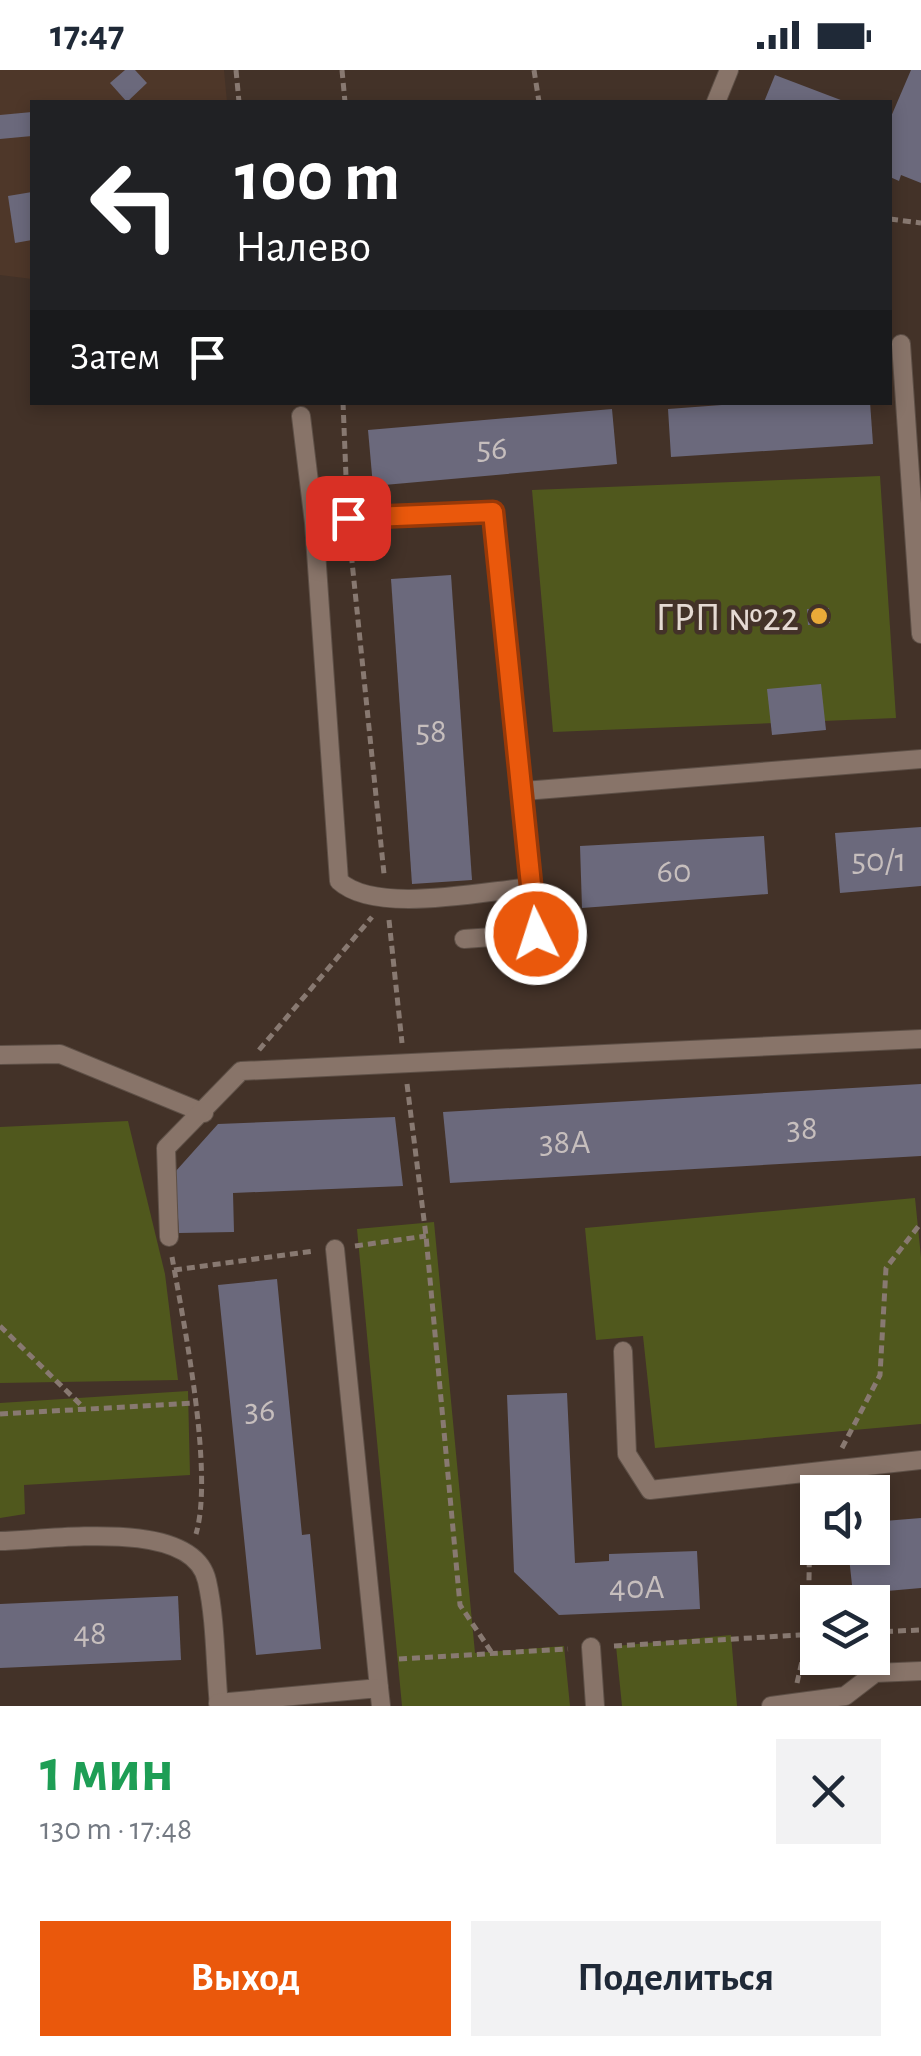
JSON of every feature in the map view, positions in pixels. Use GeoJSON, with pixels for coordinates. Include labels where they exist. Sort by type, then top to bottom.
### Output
{"type":"FeatureCollection","features":[{"type":"Feature","properties":{"kind":"lane"},"geometry":{"type":"LineString","coordinates":[[717,100],[729,70]]}},
{"type":"Feature","properties":{"kind":"lane"},"geometry":{"type":"LineString","coordinates":[[921,340],[896,345],[921,634]]}},
{"type":"Feature","properties":{"kind":"lane"},"geometry":{"type":"LineString","coordinates":[[302,416],[314,522],[340,881],[354,894],[387,900],[533,887]]}},
{"type":"Feature","properties":{"kind":"lane"},"geometry":{"type":"LineString","coordinates":[[314,522],[493,512],[536,934],[464,939]]}},
{"type":"Feature","properties":{"kind":"lane"},"geometry":{"type":"LineString","coordinates":[[524,791],[921,759]]}},
{"type":"Feature","properties":{"kind":"lane"},"geometry":{"type":"LineString","coordinates":[[168,1237],[166,1148],[241,1071],[921,1038]]}},
{"type":"Feature","properties":{"kind":"lane"},"geometry":{"type":"LineString","coordinates":[[0,1055],[60,1054],[204,1113]]}},
{"type":"Feature","properties":{"kind":"lane"},"geometry":{"type":"LineString","coordinates":[[0,1541],[159,1539],[189,1550],[206,1578],[218,1704],[380,1697],[335,1248]]}},
{"type":"Feature","properties":{"kind":"lane"},"geometry":{"type":"LineString","coordinates":[[623,1351],[627,1454],[650,1490],[921,1460]]}},
{"type":"Feature","properties":{"kind":"lane"},"geometry":{"type":"LineString","coordinates":[[591,1647],[595,1706]]}},
{"type":"Feature","properties":{"kind":"lane"},"geometry":{"type":"LineString","coordinates":[[771,1706],[844,1696],[875,1673],[921,1671]]}},
{"type":"Feature","properties":{"kind":"path"},"geometry":{"type":"LineString","coordinates":[[236,70],[239,100]]}},
{"type":"Feature","properties":{"kind":"path"},"geometry":{"type":"LineString","coordinates":[[342,70],[345,100]]}},
{"type":"Feature","properties":{"kind":"path"},"geometry":{"type":"LineString","coordinates":[[534,70],[539,100]]}},
{"type":"Feature","properties":{"kind":"path"},"geometry":{"type":"LineString","coordinates":[[892,219],[921,223]]}},
{"type":"Feature","properties":{"kind":"path"},"geometry":{"type":"LineString","coordinates":[[344,405],[348,518],[426,1236],[460,1605],[492,1653]]}},
{"type":"Feature","properties":{"kind":"path"},"geometry":{"type":"LineString","coordinates":[[241,1071],[387,900]]}},
{"type":"Feature","properties":{"kind":"path"},"geometry":{"type":"LineString","coordinates":[[832,1470],[880,1376],[886,1268],[921,1222]]}},
{"type":"Feature","properties":{"kind":"path"},"geometry":{"type":"LineString","coordinates":[[174,1270],[426,1236]]}},
{"type":"Feature","properties":{"kind":"path"},"geometry":{"type":"LineString","coordinates":[[168,1237],[195,1403],[200,1508],[189,1550]]}},
{"type":"Feature","properties":{"kind":"path"},"geometry":{"type":"LineString","coordinates":[[0,1326],[85,1410]]}},
{"type":"Feature","properties":{"kind":"path"},"geometry":{"type":"LineString","coordinates":[[0,1414],[195,1403]]}},
{"type":"Feature","properties":{"kind":"path"},"geometry":{"type":"LineString","coordinates":[[794,1700],[808,1634],[809,1565]]}},
{"type":"Feature","properties":{"kind":"path"},"geometry":{"type":"LineString","coordinates":[[890,1631],[921,1630]]}},
{"type":"Feature","properties":{"kind":"shaded area"},"geometry":{"type":"Polygon","coordinates":[[[0,70],[224,70],[227,100],[30,100],[30,279],[0,275],[0,70]]]}},
{"type":"Feature","properties":{"kind":"green space"},"geometry":{"type":"Polygon","coordinates":[[[880,476],[896,718],[553,732],[532,490],[880,476]]]}},
{"type":"Feature","properties":{"kind":"green space"},"geometry":{"type":"Polygon","coordinates":[[[128,1121],[165,1274],[178,1380],[0,1383],[0,1127],[128,1121]]]}},
{"type":"Feature","properties":{"kind":"green space"},"geometry":{"type":"Polygon","coordinates":[[[915,1198],[921,1257],[921,1424],[655,1448],[643,1336],[596,1340],[585,1228],[915,1198]]]}},
{"type":"Feature","properties":{"kind":"green space"},"geometry":{"type":"Polygon","coordinates":[[[434,1222],[475,1653],[564,1646],[570,1706],[402,1706],[357,1229],[434,1222]]]}},
{"type":"Feature","properties":{"kind":"green space"},"geometry":{"type":"Polygon","coordinates":[[[188,1391],[190,1475],[24,1485],[25,1514],[0,1518],[0,1403],[188,1391]]]}},
{"type":"Feature","properties":{"kind":"green space"},"geometry":{"type":"Polygon","coordinates":[[[731,1635],[737,1706],[622,1706],[616,1646],[731,1635]]]}},
{"type":"Feature","properties":{"kind":"building"},"geometry":{"type":"Polygon","coordinates":[[[125,70],[135,70],[147,83],[125,100],[110,83],[125,70]]]}},
{"type":"Feature","properties":{"kind":"building"},"geometry":{"type":"Polygon","coordinates":[[[911,70],[921,70],[921,183],[901,175],[899,181],[892,178],[892,114],[911,70]]]}},
{"type":"Feature","properties":{"kind":"building"},"geometry":{"type":"Polygon","coordinates":[[[775,75],[841,100],[765,100],[775,75]]]}},
{"type":"Feature","properties":{"kind":"building"},"geometry":{"type":"Polygon","coordinates":[[[30,112],[30,136],[0,139],[0,115],[30,112]]]}},
{"type":"Feature","properties":{"kind":"building"},"geometry":{"type":"Polygon","coordinates":[[[30,192],[30,240],[15,243],[8,196],[30,192]]]}},
{"type":"Feature","properties":{"kind":"building"},"geometry":{"type":"Polygon","coordinates":[[[870,405],[873,444],[671,457],[668,409],[870,405]]]}},
{"type":"Feature","properties":{"kind":"building"},"geometry":{"type":"Polygon","coordinates":[[[612,409],[617,464],[373,486],[368,430],[612,409]]]}},
{"type":"Feature","properties":{"kind":"building"},"geometry":{"type":"Polygon","coordinates":[[[451,575],[472,880],[412,884],[391,579],[451,575]]]}},
{"type":"Feature","properties":{"kind":"building","name":"ГРП №22"},"geometry":{"type":"Polygon","coordinates":[[[829,608],[830,623],[808,625],[807,609],[829,608]]]}},
{"type":"Feature","properties":{"kind":"building"},"geometry":{"type":"Polygon","coordinates":[[[821,684],[826,730],[772,735],[767,689],[821,684]]]}},
{"type":"Feature","properties":{"kind":"building"},"geometry":{"type":"Polygon","coordinates":[[[921,827],[921,886],[840,893],[835,833],[921,827]]]}},
{"type":"Feature","properties":{"kind":"building"},"geometry":{"type":"Polygon","coordinates":[[[764,836],[768,894],[582,908],[580,846],[764,836]]]}},
{"type":"Feature","properties":{"kind":"building"},"geometry":{"type":"Polygon","coordinates":[[[921,1084],[921,1156],[450,1183],[443,1112],[921,1084]]]}},
{"type":"Feature","properties":{"kind":"building"},"geometry":{"type":"Polygon","coordinates":[[[395,1117],[403,1186],[233,1193],[234,1232],[179,1233],[175,1172],[218,1124],[395,1117]]]}},
{"type":"Feature","properties":{"kind":"building"},"geometry":{"type":"Polygon","coordinates":[[[277,1279],[302,1535],[310,1534],[321,1649],[256,1655],[218,1285],[277,1279]]]}},
{"type":"Feature","properties":{"kind":"building"},"geometry":{"type":"Polygon","coordinates":[[[567,1393],[575,1563],[609,1561],[609,1554],[697,1551],[700,1609],[559,1615],[514,1572],[507,1395],[567,1393]]]}},
{"type":"Feature","properties":{"kind":"building"},"geometry":{"type":"Polygon","coordinates":[[[921,1518],[921,1588],[890,1591],[890,1585],[852,1585],[850,1565],[890,1565],[890,1521],[921,1518]]]}},
{"type":"Feature","properties":{"kind":"building"},"geometry":{"type":"Polygon","coordinates":[[[178,1596],[181,1660],[0,1668],[0,1604],[178,1596]]]}},
{"type":"Feature","properties":{"kind":"place","name":"ГРП №22"},"geometry":{"type":"Point","coordinates":[819,616]}},
{"type":"Feature","properties":{"kind":"route"},"geometry":{"type":"LineString","coordinates":[[348,518],[493,512],[536,934]]}}]}
